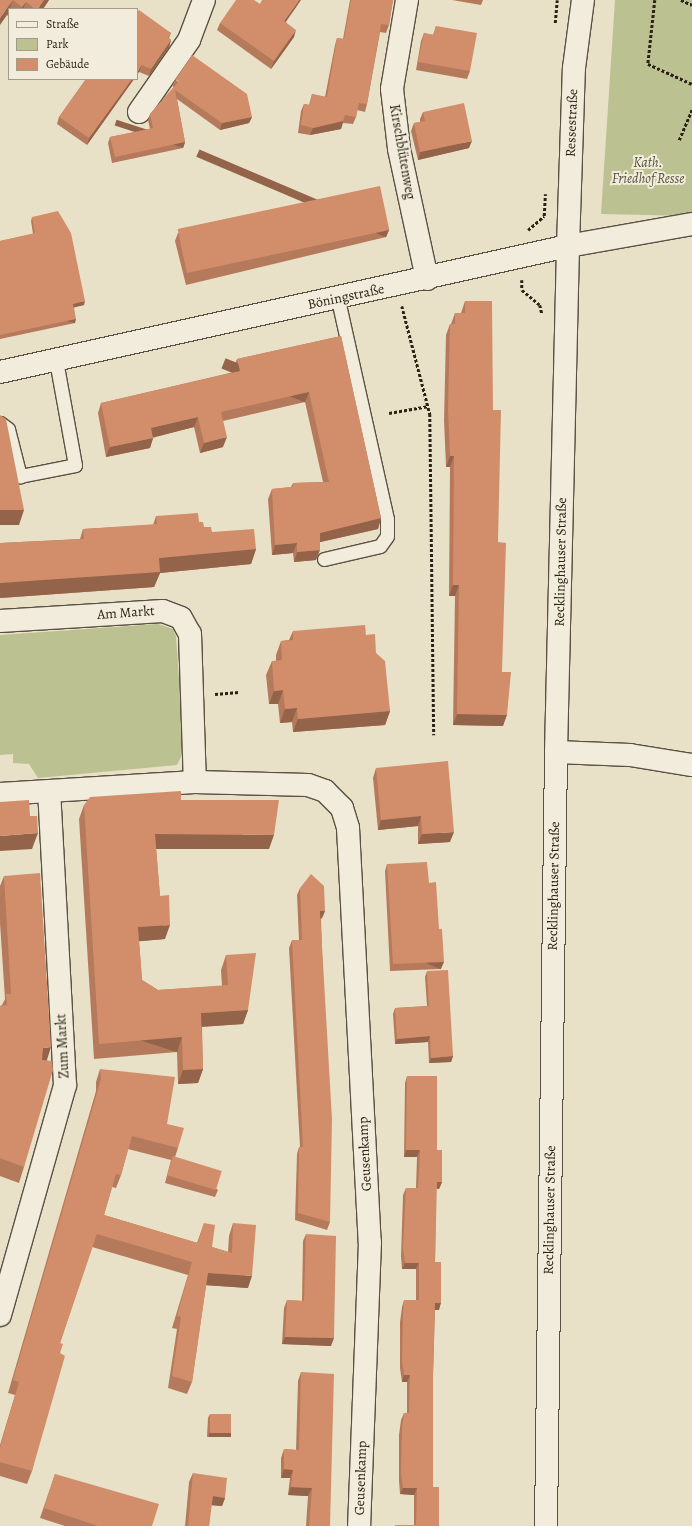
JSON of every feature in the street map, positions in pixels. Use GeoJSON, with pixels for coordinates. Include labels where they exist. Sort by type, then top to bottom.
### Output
{"type":"FeatureCollection","features":[{"type":"Feature","properties":{"kind":"street"},"geometry":{"type":"LineString","coordinates":[[138,112],[189,40],[204,0]]}},
{"type":"Feature","properties":{"kind":"street","name":"Kirschblütenweg"},"geometry":{"type":"LineString","coordinates":[[407,0],[392,89],[399,149],[427,280]]}},
{"type":"Feature","properties":{"kind":"street","name":"Ressestraße"},"geometry":{"type":"LineString","coordinates":[[568,246],[574,68],[583,0]]}},
{"type":"Feature","properties":{"kind":"street","name":"Böningstraße"},"geometry":{"type":"LineString","coordinates":[[0,372],[427,280],[568,246],[692,224]]}},
{"type":"Feature","properties":{"kind":"street","name":"Recklinghauser Straße"},"geometry":{"type":"LineString","coordinates":[[546,1526],[556,752],[568,246]]}},
{"type":"Feature","properties":{"kind":"street","name":"Am Markt"},"geometry":{"type":"LineString","coordinates":[[0,621],[163,610],[181,618],[190,634],[195,782]]}},
{"type":"Feature","properties":{"kind":"street"},"geometry":{"type":"LineString","coordinates":[[556,752],[630,755],[692,764]]}},
{"type":"Feature","properties":{"kind":"street"},"geometry":{"type":"LineString","coordinates":[[0,794],[195,782]]}},
{"type":"Feature","properties":{"kind":"street","name":"Geusenkamp"},"geometry":{"type":"LineString","coordinates":[[195,782],[308,785],[325,791],[342,808],[348,828],[370,1242],[359,1526]]}},
{"type":"Feature","properties":{"kind":"street","name":"Zum Markt"},"geometry":{"type":"LineString","coordinates":[[0,1315],[66,1085],[49,792]]}},
{"type":"Feature","properties":{"kind":"lane"},"geometry":{"type":"LineString","coordinates":[[324,559],[380,546],[387,536],[387,519],[338,299]]}},
{"type":"Feature","properties":{"kind":"lane"},"geometry":{"type":"LineString","coordinates":[[0,423],[8,429],[20,476],[75,465],[56,360]]}},
{"type":"Feature","properties":{"kind":"path"},"geometry":{"type":"LineString","coordinates":[[655,0],[648,64],[692,84]]}},
{"type":"Feature","properties":{"kind":"path"},"geometry":{"type":"LineString","coordinates":[[681,0],[692,5]]}},
{"type":"Feature","properties":{"kind":"path"},"geometry":{"type":"LineString","coordinates":[[679,140],[692,110]]}},
{"type":"Feature","properties":{"kind":"path"},"geometry":{"type":"LineString","coordinates":[[397,286],[428,406],[434,735]]}},
{"type":"Feature","properties":{"kind":"path"},"geometry":{"type":"LineString","coordinates":[[389,412],[428,406]]}},
{"type":"Feature","properties":{"kind":"path"},"geometry":{"type":"LineString","coordinates":[[221,694],[239,692]]}},
{"type":"Feature","properties":{"kind":"green space","name":"Kath. Friedhof Resse"},"geometry":{"type":"Polygon","coordinates":[[[615,0],[692,0],[692,216],[601,214],[615,0]]]}},
{"type":"Feature","properties":{"kind":"green space"},"geometry":{"type":"Polygon","coordinates":[[[158,624],[173,629],[176,636],[184,751],[177,765],[38,778],[29,764],[13,763],[13,754],[0,755],[0,635],[158,624]]]}},
{"type":"Feature","properties":{"kind":"building"},"geometry":{"type":"Polygon","coordinates":[[[0,0],[13,0],[0,18],[0,0]]]}},
{"type":"Feature","properties":{"kind":"building"},"geometry":{"type":"Polygon","coordinates":[[[13,0],[44,0],[39,8],[34,8],[26,2],[22,7],[13,0]]]}},
{"type":"Feature","properties":{"kind":"building"},"geometry":{"type":"Polygon","coordinates":[[[236,0],[254,0],[260,4],[262,0],[299,0],[284,21],[296,30],[274,61],[220,23],[236,0]]]}},
{"type":"Feature","properties":{"kind":"building"},"geometry":{"type":"Polygon","coordinates":[[[351,0],[393,0],[389,25],[381,24],[367,104],[359,103],[356,117],[345,115],[343,121],[313,128],[301,125],[304,104],[310,105],[312,94],[327,97],[337,38],[344,39],[351,0]]]}},
{"type":"Feature","properties":{"kind":"building"},"geometry":{"type":"Polygon","coordinates":[[[139,10],[171,33],[168,37],[171,40],[151,69],[142,65],[138,71],[139,10]]]}},
{"type":"Feature","properties":{"kind":"building"},"geometry":{"type":"Polygon","coordinates":[[[436,26],[477,33],[470,71],[418,62],[424,33],[434,35],[436,26]]]}},
{"type":"Feature","properties":{"kind":"building"},"geometry":{"type":"Polygon","coordinates":[[[192,55],[247,94],[252,117],[222,123],[175,90],[185,142],[115,157],[110,137],[153,128],[150,114],[179,81],[175,80],[192,55]]]}},
{"type":"Feature","properties":{"kind":"building"},"geometry":{"type":"Polygon","coordinates":[[[85,80],[131,80],[89,138],[59,117],[85,80]]]}},
{"type":"Feature","properties":{"kind":"building"},"geometry":{"type":"Polygon","coordinates":[[[464,103],[472,141],[420,152],[414,123],[425,121],[423,112],[464,103]]]}},
{"type":"Feature","properties":{"kind":"building"},"geometry":{"type":"Polygon","coordinates":[[[380,186],[389,230],[187,273],[178,229],[380,186]]]}},
{"type":"Feature","properties":{"kind":"building"},"geometry":{"type":"Polygon","coordinates":[[[58,211],[71,233],[85,301],[73,304],[76,319],[0,335],[0,241],[35,233],[32,217],[58,211]]]}},
{"type":"Feature","properties":{"kind":"building"},"geometry":{"type":"Polygon","coordinates":[[[465,301],[492,301],[493,410],[501,410],[498,542],[506,543],[502,672],[511,672],[507,715],[457,714],[459,585],[453,585],[454,456],[450,456],[448,409],[450,324],[455,324],[455,313],[465,313],[465,301]]]}},
{"type":"Feature","properties":{"kind":"building"},"geometry":{"type":"Polygon","coordinates":[[[341,336],[381,518],[320,533],[320,550],[297,552],[297,543],[275,545],[272,489],[293,487],[293,483],[329,482],[309,392],[221,412],[227,437],[204,443],[198,417],[151,428],[153,438],[110,447],[101,403],[240,371],[237,359],[341,336]]]}},
{"type":"Feature","properties":{"kind":"building"},"geometry":{"type":"Polygon","coordinates":[[[0,415],[6,419],[24,510],[0,510],[0,415]]]}},
{"type":"Feature","properties":{"kind":"building"},"geometry":{"type":"Polygon","coordinates":[[[198,513],[199,522],[203,522],[204,527],[211,527],[212,532],[254,529],[256,549],[159,558],[160,572],[0,583],[0,543],[84,539],[83,529],[157,524],[156,516],[198,513]]]}},
{"type":"Feature","properties":{"kind":"building"},"geometry":{"type":"Polygon","coordinates":[[[365,625],[366,635],[375,634],[376,653],[385,661],[390,711],[298,719],[297,708],[285,709],[283,690],[274,691],[272,661],[282,660],[281,641],[293,640],[293,631],[365,625]]]}},
{"type":"Feature","properties":{"kind":"building"},"geometry":{"type":"Polygon","coordinates":[[[448,761],[454,832],[422,834],[421,816],[381,820],[376,768],[448,761]]]}},
{"type":"Feature","properties":{"kind":"building"},"geometry":{"type":"Polygon","coordinates":[[[181,791],[181,800],[279,800],[274,835],[155,834],[160,896],[169,895],[170,925],[138,927],[142,980],[158,990],[228,985],[226,955],[256,953],[248,1010],[201,1013],[203,1069],[183,1070],[182,1037],[99,1044],[84,805],[90,797],[181,791]]]}},
{"type":"Feature","properties":{"kind":"building"},"geometry":{"type":"Polygon","coordinates":[[[29,800],[30,816],[37,816],[38,833],[0,836],[0,802],[29,800]]]}},
{"type":"Feature","properties":{"kind":"building"},"geometry":{"type":"Polygon","coordinates":[[[427,862],[429,883],[436,882],[439,929],[442,929],[444,962],[393,964],[387,864],[427,862]]]}},
{"type":"Feature","properties":{"kind":"building"},"geometry":{"type":"Polygon","coordinates":[[[40,873],[51,1047],[43,1048],[42,1060],[52,1061],[53,1070],[24,1167],[0,1158],[0,1006],[7,1005],[6,994],[11,994],[4,876],[40,873]]]}},
{"type":"Feature","properties":{"kind":"building"},"geometry":{"type":"Polygon","coordinates":[[[311,874],[324,886],[325,911],[320,911],[332,1119],[330,1222],[298,1213],[299,1147],[303,1147],[292,940],[302,940],[300,888],[311,874]]]}},
{"type":"Feature","properties":{"kind":"building"},"geometry":{"type":"Polygon","coordinates":[[[448,970],[453,1056],[431,1058],[430,1036],[397,1039],[395,1008],[429,1006],[427,971],[448,970]]]}},
{"type":"Feature","properties":{"kind":"building"},"geometry":{"type":"Polygon","coordinates":[[[100,1069],[175,1077],[167,1124],[184,1128],[178,1148],[132,1136],[121,1175],[116,1174],[104,1215],[198,1243],[204,1223],[215,1225],[212,1247],[232,1253],[233,1223],[256,1225],[252,1276],[208,1273],[192,1382],[172,1376],[181,1317],[177,1316],[192,1262],[97,1234],[60,1343],[63,1344],[60,1353],[65,1356],[32,1471],[0,1462],[0,1448],[19,1382],[13,1380],[101,1079],[100,1069]]]}},
{"type":"Feature","properties":{"kind":"building"},"geometry":{"type":"Polygon","coordinates":[[[407,1076],[437,1076],[437,1150],[442,1150],[442,1182],[437,1182],[435,1262],[441,1262],[441,1303],[435,1303],[433,1375],[433,1487],[439,1487],[439,1526],[395,1526],[416,1525],[417,1488],[403,1488],[401,1474],[402,1428],[404,1413],[409,1413],[410,1375],[404,1375],[402,1361],[404,1300],[419,1300],[419,1263],[405,1263],[403,1249],[406,1188],[418,1188],[420,1150],[406,1150],[407,1076]]]}},
{"type":"Feature","properties":{"kind":"building"},"geometry":{"type":"Polygon","coordinates":[[[173,1156],[222,1171],[216,1190],[167,1175],[173,1156]]]}},
{"type":"Feature","properties":{"kind":"building"},"geometry":{"type":"Polygon","coordinates":[[[306,1234],[336,1236],[334,1338],[285,1337],[287,1300],[304,1301],[306,1234]]]}},
{"type":"Feature","properties":{"kind":"building"},"geometry":{"type":"Polygon","coordinates":[[[301,1372],[334,1374],[330,1526],[309,1526],[312,1488],[291,1487],[293,1470],[284,1469],[284,1449],[299,1450],[301,1372]]]}},
{"type":"Feature","properties":{"kind":"building"},"geometry":{"type":"Polygon","coordinates":[[[210,1414],[231,1414],[231,1433],[210,1433],[210,1414]]]}},
{"type":"Feature","properties":{"kind":"building"},"geometry":{"type":"Polygon","coordinates":[[[193,1473],[227,1478],[225,1498],[213,1496],[209,1526],[188,1526],[193,1473]]]}},
{"type":"Feature","properties":{"kind":"building"},"geometry":{"type":"Polygon","coordinates":[[[55,1474],[159,1504],[152,1526],[98,1526],[44,1508],[55,1474]]]}}]}
